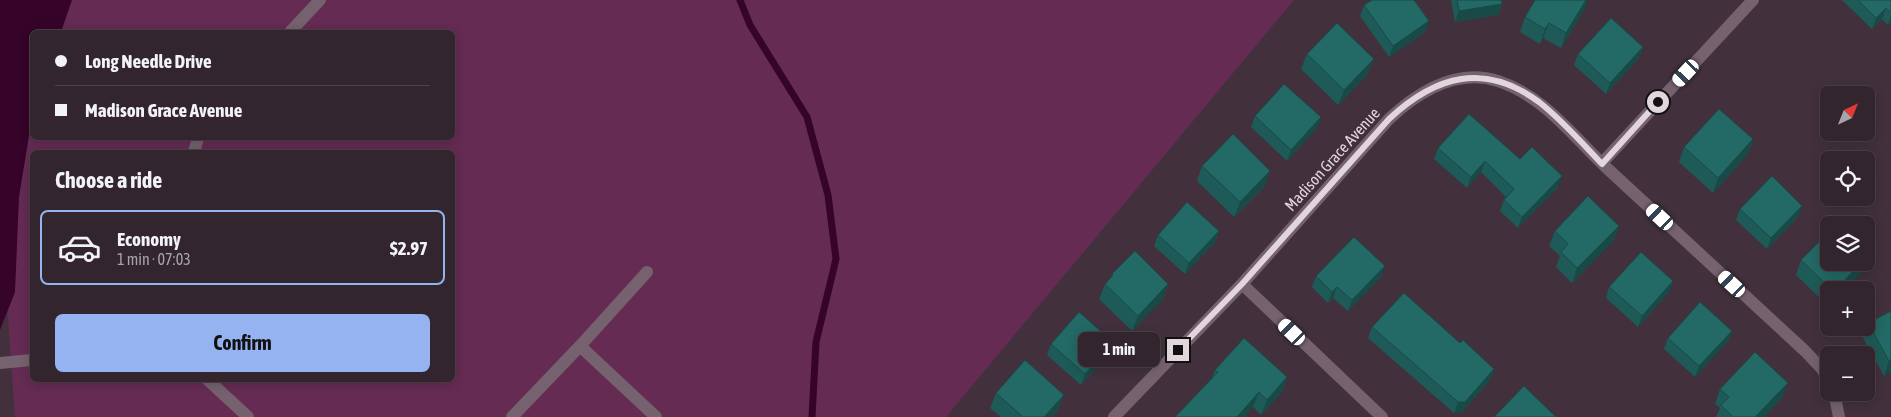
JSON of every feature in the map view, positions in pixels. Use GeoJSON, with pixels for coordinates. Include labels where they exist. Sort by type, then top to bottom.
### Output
{"type":"FeatureCollection","features":[{"type":"Feature","properties":{"kind":"street"},"geometry":{"type":"LineString","coordinates":[[292,30],[320,0]]}},
{"type":"Feature","properties":{"kind":"street"},"geometry":{"type":"LineString","coordinates":[[1602,164],[1753,0]]}},
{"type":"Feature","properties":{"kind":"street","name":"Madison Grace Avenue"},"geometry":{"type":"LineString","coordinates":[[1114,417],[1242,284],[1389,119],[1406,103],[1438,85],[1458,79],[1476,77],[1497,81],[1519,89],[1540,103],[1602,164],[1820,367]]}},
{"type":"Feature","properties":{"kind":"street"},"geometry":{"type":"LineString","coordinates":[[512,417],[647,272]]}},
{"type":"Feature","properties":{"kind":"street"},"geometry":{"type":"LineString","coordinates":[[1242,284],[1382,417]]}},
{"type":"Feature","properties":{"kind":"street"},"geometry":{"type":"LineString","coordinates":[[580,346],[656,417]]}},
{"type":"Feature","properties":{"kind":"street"},"geometry":{"type":"LineString","coordinates":[[0,363],[30,360]]}},
{"type":"Feature","properties":{"kind":"street"},"geometry":{"type":"LineString","coordinates":[[210,382],[248,417]]}},
{"type":"Feature","properties":{"kind":"street"},"geometry":{"type":"LineString","coordinates":[[1835,401],[1838,417]]}},
{"type":"Feature","properties":{"kind":"shaded area"},"geometry":{"type":"Polygon","coordinates":[[[0,0],[72,0],[62,30],[30,30],[30,129],[19,197],[15,292],[0,330],[0,0]]]}},
{"type":"Feature","properties":{"kind":"shaded area"},"geometry":{"type":"Polygon","coordinates":[[[71,0],[1294,0],[946,417],[15,417],[1,220],[30,127],[30,140],[455,140],[455,30],[61,30],[71,0]]]}},
{"type":"Feature","properties":{"kind":"building"},"geometry":{"type":"Polygon","coordinates":[[[1372,0],[1414,0],[1429,21],[1393,46],[1364,5],[1372,0]]]}},
{"type":"Feature","properties":{"kind":"building"},"geometry":{"type":"Polygon","coordinates":[[[1457,0],[1501,0],[1502,4],[1459,11],[1457,0]]]}},
{"type":"Feature","properties":{"kind":"building"},"geometry":{"type":"Polygon","coordinates":[[[1535,0],[1586,0],[1566,33],[1549,23],[1545,29],[1525,17],[1535,0]]]}},
{"type":"Feature","properties":{"kind":"building"},"geometry":{"type":"Polygon","coordinates":[[[1858,0],[1891,0],[1891,13],[1886,8],[1876,18],[1858,0]]]}},
{"type":"Feature","properties":{"kind":"building"},"geometry":{"type":"Polygon","coordinates":[[[1611,18],[1643,47],[1610,83],[1578,54],[1611,18]]]}},
{"type":"Feature","properties":{"kind":"building"},"geometry":{"type":"Polygon","coordinates":[[[1337,23],[1374,59],[1344,90],[1307,54],[1337,23]]]}},
{"type":"Feature","properties":{"kind":"building"},"geometry":{"type":"Polygon","coordinates":[[[1284,84],[1321,117],[1291,150],[1255,116],[1284,84]]]}},
{"type":"Feature","properties":{"kind":"building"},"geometry":{"type":"Polygon","coordinates":[[[1719,109],[1753,139],[1718,178],[1684,147],[1719,109]]]}},
{"type":"Feature","properties":{"kind":"building"},"geometry":{"type":"Polygon","coordinates":[[[1469,114],[1520,159],[1532,147],[1562,176],[1522,217],[1504,200],[1514,189],[1485,161],[1471,177],[1438,148],[1469,114]]]}},
{"type":"Feature","properties":{"kind":"building"},"geometry":{"type":"Polygon","coordinates":[[[1233,134],[1270,171],[1240,202],[1202,166],[1233,134]]]}},
{"type":"Feature","properties":{"kind":"building"},"geometry":{"type":"Polygon","coordinates":[[[1772,176],[1802,206],[1771,238],[1740,209],[1772,176]]]}},
{"type":"Feature","properties":{"kind":"building"},"geometry":{"type":"Polygon","coordinates":[[[1588,196],[1619,226],[1577,268],[1561,252],[1568,244],[1555,231],[1588,196]]]}},
{"type":"Feature","properties":{"kind":"building"},"geometry":{"type":"Polygon","coordinates":[[[1187,202],[1219,231],[1189,263],[1158,235],[1187,202]]]}},
{"type":"Feature","properties":{"kind":"building"},"geometry":{"type":"Polygon","coordinates":[[[1354,237],[1385,266],[1352,300],[1337,287],[1332,292],[1316,276],[1354,237]]]}},
{"type":"Feature","properties":{"kind":"building"},"geometry":{"type":"Polygon","coordinates":[[[1820,241],[1820,271],[1853,271],[1844,281],[1823,281],[1801,260],[1820,241]]]}},
{"type":"Feature","properties":{"kind":"building"},"geometry":{"type":"Polygon","coordinates":[[[1135,251],[1168,284],[1138,316],[1105,284],[1112,274],[1135,251]]]}},
{"type":"Feature","properties":{"kind":"building"},"geometry":{"type":"Polygon","coordinates":[[[1641,252],[1673,281],[1642,316],[1609,287],[1641,252]]]}},
{"type":"Feature","properties":{"kind":"building"},"geometry":{"type":"Polygon","coordinates":[[[1404,293],[1460,343],[1463,340],[1494,369],[1465,402],[1458,402],[1372,327],[1404,293]]]}},
{"type":"Feature","properties":{"kind":"building"},"geometry":{"type":"Polygon","coordinates":[[[1700,302],[1732,331],[1699,366],[1668,338],[1700,302]]]}},
{"type":"Feature","properties":{"kind":"building"},"geometry":{"type":"Polygon","coordinates":[[[1891,311],[1891,360],[1889,361],[1875,336],[1875,319],[1891,311]]]}},
{"type":"Feature","properties":{"kind":"building"},"geometry":{"type":"Polygon","coordinates":[[[1079,312],[1113,342],[1085,374],[1051,344],[1079,312]]]}},
{"type":"Feature","properties":{"kind":"building"},"geometry":{"type":"Polygon","coordinates":[[[1244,338],[1287,377],[1267,400],[1259,392],[1237,417],[1175,417],[1218,372],[1215,370],[1244,338]]]}},
{"type":"Feature","properties":{"kind":"building"},"geometry":{"type":"Polygon","coordinates":[[[1755,352],[1788,383],[1755,417],[1733,417],[1721,405],[1729,397],[1720,389],[1755,352]]]}},
{"type":"Feature","properties":{"kind":"building"},"geometry":{"type":"Polygon","coordinates":[[[1025,360],[1064,395],[1044,417],[1023,417],[996,393],[1025,360]]]}},
{"type":"Feature","properties":{"kind":"building"},"geometry":{"type":"Polygon","coordinates":[[[1524,386],[1556,417],[1494,417],[1524,386]]]}},
{"type":"Feature","properties":{"kind":"waterway"},"geometry":{"type":"LineString","coordinates":[[740,0],[750,25],[807,117],[828,195],[836,259],[816,342],[812,417]]}},
{"type":"Feature","properties":{"kind":"route"},"geometry":{"type":"LineString","coordinates":[[1178,350],[1242,284],[1389,119],[1406,103],[1421,93],[1458,79],[1476,77],[1497,81],[1519,89],[1540,103],[1602,164],[1658,102]]}}]}
